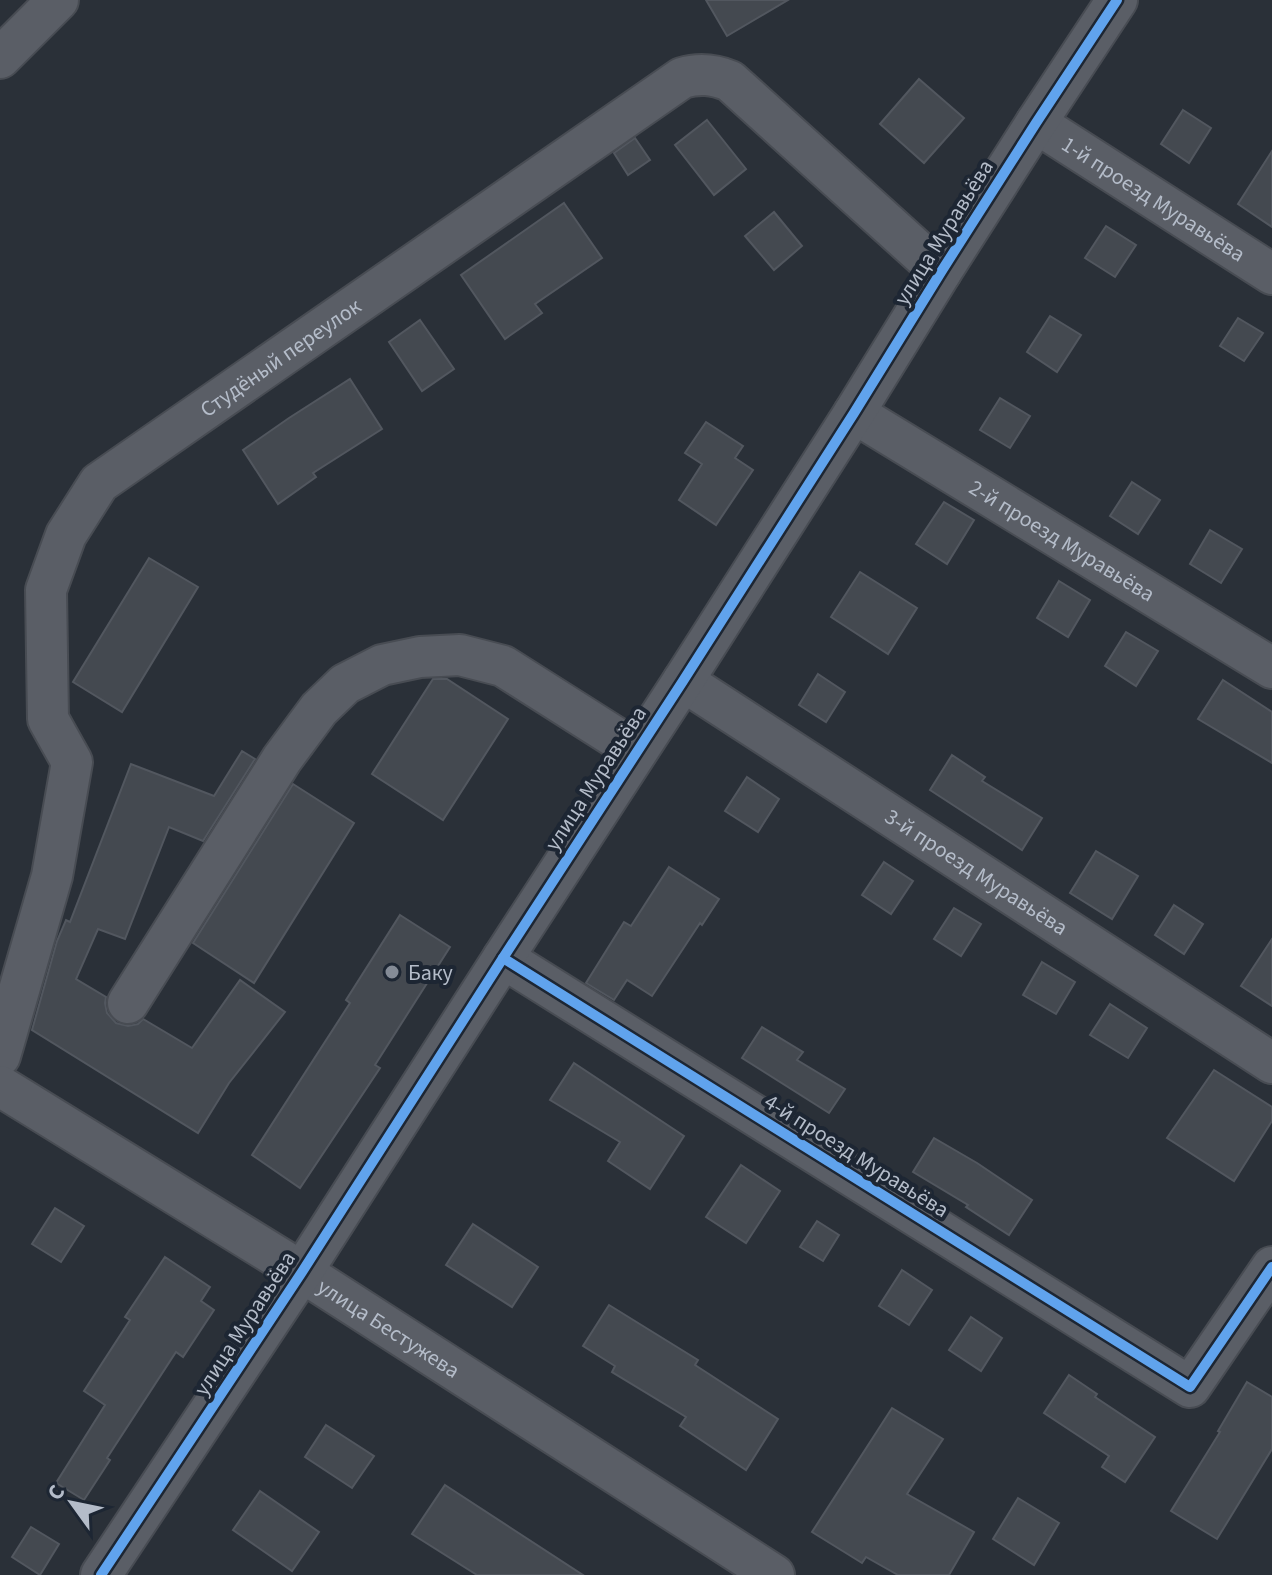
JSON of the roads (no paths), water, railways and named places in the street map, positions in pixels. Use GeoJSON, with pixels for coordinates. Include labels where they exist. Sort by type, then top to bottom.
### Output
{"type":"FeatureCollection","features":[{"type":"Feature","properties":{"kind":"street"},"geometry":{"type":"LineString","coordinates":[[0,58],[58,0]]}},
{"type":"Feature","properties":{"kind":"street","name":"улица Муравьёва"},"geometry":{"type":"LineString","coordinates":[[101,1575],[302,1272],[1117,0]]}},
{"type":"Feature","properties":{"kind":"street","name":"Студёный переулок"},"geometry":{"type":"LineString","coordinates":[[0,1056],[52,876],[72,762],[48,719],[46,590],[66,535],[99,483],[682,78],[718,76],[730,81],[941,272]]}},
{"type":"Feature","properties":{"kind":"street","name":"1-й проезд Муравьёва"},"geometry":{"type":"LineString","coordinates":[[1036,123],[1272,274]]}},
{"type":"Feature","properties":{"kind":"street","name":"2-й проезд Муравьёва"},"geometry":{"type":"LineString","coordinates":[[854,413],[1272,668]]}},
{"type":"Feature","properties":{"kind":"street"},"geometry":{"type":"LineString","coordinates":[[128,1003],[282,759],[319,709],[345,684],[382,665],[420,657],[460,655],[503,666],[637,751]]}},
{"type":"Feature","properties":{"kind":"street","name":"3-й проезд Муравьёва"},"geometry":{"type":"LineString","coordinates":[[683,681],[1272,1063]]}},
{"type":"Feature","properties":{"kind":"street","name":"4-й проезд Муравьёва"},"geometry":{"type":"LineString","coordinates":[[503,958],[1190,1387],[1272,1267]]}},
{"type":"Feature","properties":{"kind":"street","name":"улица Бестужева"},"geometry":{"type":"LineString","coordinates":[[0,1086],[302,1272],[774,1575]]}},
{"type":"Feature","properties":{"kind":"place","name":"Баку"},"geometry":{"type":"Point","coordinates":[392,972]}}]}
